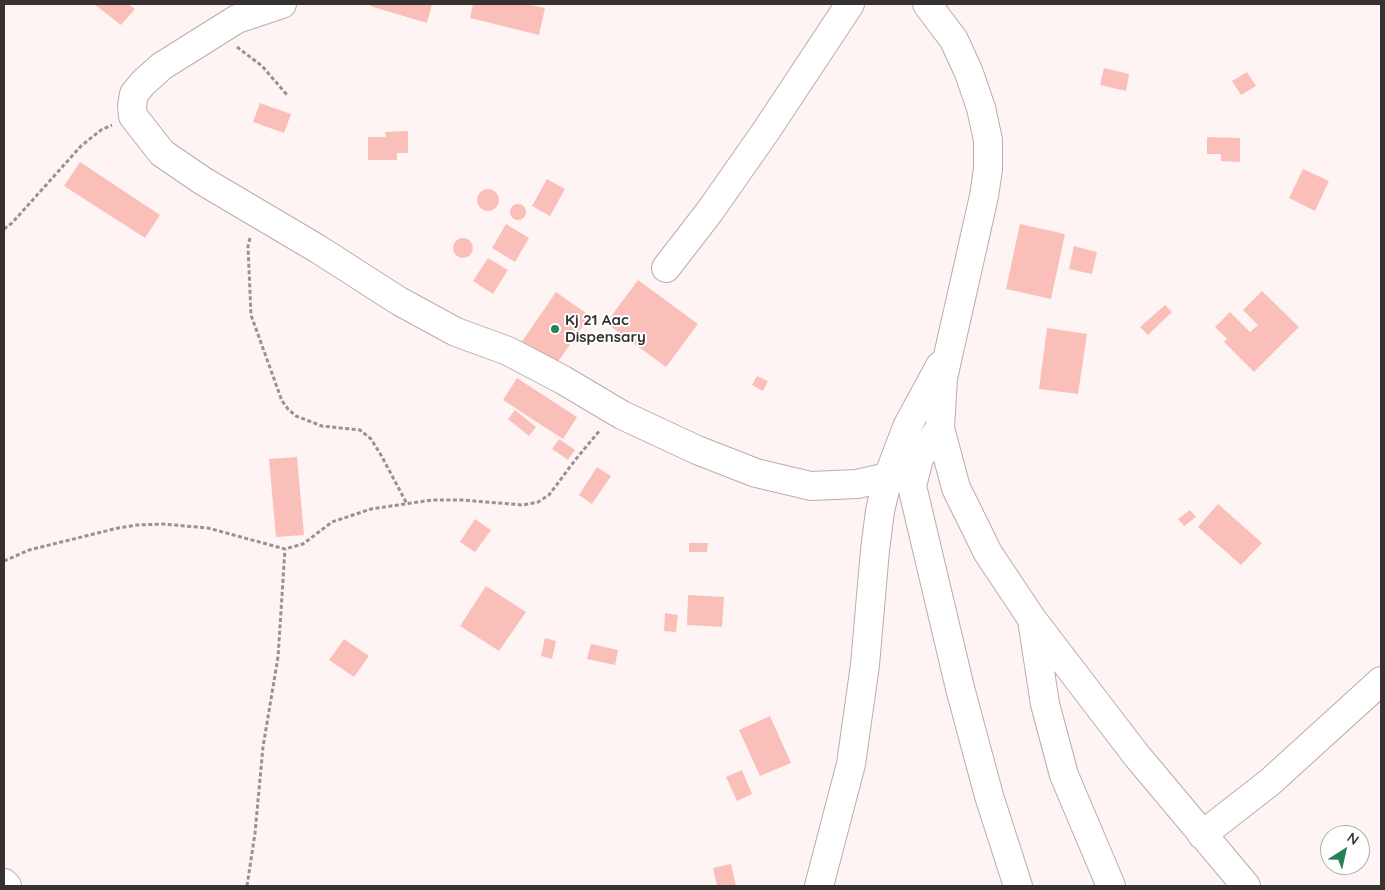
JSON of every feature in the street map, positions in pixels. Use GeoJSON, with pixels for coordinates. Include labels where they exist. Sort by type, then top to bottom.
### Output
{"type":"FeatureCollection","features":[{"type":"Feature","properties":{"kind":"street"},"geometry":{"type":"LineString","coordinates":[[282,4],[237,19],[217,31],[162,66],[134,94],[133,116],[162,153],[204,181],[318,249],[399,301],[456,332],[508,351],[622,415],[697,450],[756,473],[811,486],[857,484],[888,477]]}},
{"type":"Feature","properties":{"kind":"street"},"geometry":{"type":"LineString","coordinates":[[666,268],[710,211],[850,4]]}},
{"type":"Feature","properties":{"kind":"street"},"geometry":{"type":"LineString","coordinates":[[927,4],[954,40],[966,65],[981,108],[988,140],[988,169],[984,196],[943,378],[940,428],[956,488],[988,553],[1032,619],[1137,756],[1246,886]]}},
{"type":"Feature","properties":{"kind":"street"},"geometry":{"type":"LineString","coordinates":[[819,886],[851,764],[865,665],[880,511],[888,477],[907,428],[949,349]]}},
{"type":"Feature","properties":{"kind":"street"},"geometry":{"type":"LineString","coordinates":[[940,428],[919,458],[912,486],[960,688],[989,796],[1018,886]]}},
{"type":"Feature","properties":{"kind":"street"},"geometry":{"type":"LineString","coordinates":[[1032,619],[1045,704],[1064,775],[1111,886]]}},
{"type":"Feature","properties":{"kind":"street"},"geometry":{"type":"LineString","coordinates":[[1202,834],[1270,782],[1381,680]]}},
{"type":"Feature","properties":{"kind":"street"},"geometry":{"type":"LineString","coordinates":[[4,883],[7,886]]}},
{"type":"Feature","properties":{"kind":"path"},"geometry":{"type":"LineString","coordinates":[[217,31],[262,66],[288,96]]}},
{"type":"Feature","properties":{"kind":"path"},"geometry":{"type":"LineString","coordinates":[[4,229],[12,223],[81,146],[101,130],[133,116]]}},
{"type":"Feature","properties":{"kind":"path"},"geometry":{"type":"LineString","coordinates":[[254,212],[248,246],[251,315],[282,401],[296,416],[322,426],[360,430],[371,439],[406,504]]}},
{"type":"Feature","properties":{"kind":"path"},"geometry":{"type":"LineString","coordinates":[[4,561],[30,550],[118,528],[163,524],[208,528],[285,549],[303,544],[332,522],[371,509],[432,500],[462,500],[523,505],[538,502],[549,496],[586,446],[603,427],[622,415]]}},
{"type":"Feature","properties":{"kind":"path"},"geometry":{"type":"LineString","coordinates":[[247,886],[255,833],[263,747],[278,657],[285,549]]}},
{"type":"Feature","properties":{"kind":"building"},"geometry":{"type":"Polygon","coordinates":[[[94,4],[128,4],[135,9],[121,25],[94,4]]]}},
{"type":"Feature","properties":{"kind":"building"},"geometry":{"type":"Polygon","coordinates":[[[371,4],[432,4],[427,23],[370,6],[371,4]]]}},
{"type":"Feature","properties":{"kind":"building"},"geometry":{"type":"Polygon","coordinates":[[[473,4],[527,4],[545,8],[539,35],[470,18],[473,4]]]}},
{"type":"Feature","properties":{"kind":"building"},"geometry":{"type":"Polygon","coordinates":[[[1104,68],[1129,74],[1126,91],[1100,85],[1104,68]]]}},
{"type":"Feature","properties":{"kind":"building"},"geometry":{"type":"Polygon","coordinates":[[[1247,72],[1256,86],[1241,95],[1232,81],[1247,72]]]}},
{"type":"Feature","properties":{"kind":"building"},"geometry":{"type":"Polygon","coordinates":[[[260,103],[291,114],[284,133],[253,122],[260,103]]]}},
{"type":"Feature","properties":{"kind":"building"},"geometry":{"type":"Polygon","coordinates":[[[408,131],[408,153],[397,153],[397,160],[368,160],[368,137],[386,137],[385,132],[408,131]]]}},
{"type":"Feature","properties":{"kind":"building"},"geometry":{"type":"Polygon","coordinates":[[[1207,137],[1240,138],[1240,162],[1221,161],[1221,154],[1207,154],[1207,137]]]}},
{"type":"Feature","properties":{"kind":"building"},"geometry":{"type":"Polygon","coordinates":[[[80,162],[160,215],[145,238],[64,186],[80,162]]]}},
{"type":"Feature","properties":{"kind":"building"},"geometry":{"type":"Polygon","coordinates":[[[1303,169],[1329,181],[1315,211],[1289,198],[1303,169]]]}},
{"type":"Feature","properties":{"kind":"building"},"geometry":{"type":"Polygon","coordinates":[[[547,179],[565,189],[550,216],[532,206],[547,179]]]}},
{"type":"Feature","properties":{"kind":"building"},"geometry":{"type":"Polygon","coordinates":[[[488,189],[496,192],[499,200],[496,208],[488,211],[480,208],[477,200],[480,192],[488,189]]]}},
{"type":"Feature","properties":{"kind":"building"},"geometry":{"type":"Polygon","coordinates":[[[518,204],[524,206],[526,212],[524,218],[518,220],[512,218],[510,212],[512,206],[518,204]]]}},
{"type":"Feature","properties":{"kind":"building"},"geometry":{"type":"Polygon","coordinates":[[[506,224],[529,238],[515,262],[492,248],[506,224]]]}},
{"type":"Feature","properties":{"kind":"building"},"geometry":{"type":"Polygon","coordinates":[[[1020,224],[1065,234],[1051,299],[1006,289],[1020,224]]]}},
{"type":"Feature","properties":{"kind":"building"},"geometry":{"type":"Polygon","coordinates":[[[463,238],[470,241],[473,248],[470,255],[463,258],[456,255],[453,248],[456,241],[463,238]]]}},
{"type":"Feature","properties":{"kind":"building"},"geometry":{"type":"Polygon","coordinates":[[[1074,246],[1097,252],[1092,274],[1069,269],[1074,246]]]}},
{"type":"Feature","properties":{"kind":"building"},"geometry":{"type":"Polygon","coordinates":[[[488,258],[508,270],[493,294],[473,281],[488,258]]]}},
{"type":"Feature","properties":{"kind":"building"},"geometry":{"type":"Polygon","coordinates":[[[638,280],[698,324],[666,367],[606,323],[638,280]]]}},
{"type":"Feature","properties":{"kind":"building"},"geometry":{"type":"Polygon","coordinates":[[[1262,291],[1299,327],[1254,372],[1224,342],[1227,339],[1215,327],[1230,312],[1250,332],[1258,325],[1243,310],[1262,291]]]}},
{"type":"Feature","properties":{"kind":"building","name":"Kj 21 Aac Dispensary"},"geometry":{"type":"Polygon","coordinates":[[[556,292],[590,316],[555,366],[521,343],[556,292]]]}},
{"type":"Feature","properties":{"kind":"building"},"geometry":{"type":"Polygon","coordinates":[[[1165,305],[1172,312],[1148,335],[1140,327],[1165,305]]]}},
{"type":"Feature","properties":{"kind":"building"},"geometry":{"type":"Polygon","coordinates":[[[1047,328],[1087,334],[1078,394],[1039,389],[1047,328]]]}},
{"type":"Feature","properties":{"kind":"building"},"geometry":{"type":"Polygon","coordinates":[[[757,376],[768,381],[763,391],[752,385],[757,376]]]}},
{"type":"Feature","properties":{"kind":"building"},"geometry":{"type":"Polygon","coordinates":[[[517,378],[577,417],[563,439],[503,400],[517,378]]]}},
{"type":"Feature","properties":{"kind":"building"},"geometry":{"type":"Polygon","coordinates":[[[515,410],[536,427],[529,436],[508,419],[515,410]]]}},
{"type":"Feature","properties":{"kind":"building"},"geometry":{"type":"Polygon","coordinates":[[[559,439],[575,450],[568,460],[552,449],[559,439]]]}},
{"type":"Feature","properties":{"kind":"building"},"geometry":{"type":"Polygon","coordinates":[[[297,457],[304,535],[276,537],[269,459],[297,457]]]}},
{"type":"Feature","properties":{"kind":"building"},"geometry":{"type":"Polygon","coordinates":[[[597,467],[611,476],[592,504],[579,495],[597,467]]]}},
{"type":"Feature","properties":{"kind":"building"},"geometry":{"type":"Polygon","coordinates":[[[1218,504],[1262,543],[1241,565],[1198,527],[1218,504]]]}},
{"type":"Feature","properties":{"kind":"building"},"geometry":{"type":"Polygon","coordinates":[[[1190,510],[1196,517],[1184,526],[1178,519],[1190,510]]]}},
{"type":"Feature","properties":{"kind":"building"},"geometry":{"type":"Polygon","coordinates":[[[475,519],[491,530],[475,552],[460,542],[475,519]]]}},
{"type":"Feature","properties":{"kind":"building"},"geometry":{"type":"Polygon","coordinates":[[[689,543],[708,543],[707,552],[689,552],[689,543]]]}},
{"type":"Feature","properties":{"kind":"building"},"geometry":{"type":"Polygon","coordinates":[[[486,586],[526,612],[499,651],[460,626],[486,586]]]}},
{"type":"Feature","properties":{"kind":"building"},"geometry":{"type":"Polygon","coordinates":[[[688,595],[724,597],[722,627],[687,625],[688,595]]]}},
{"type":"Feature","properties":{"kind":"building"},"geometry":{"type":"Polygon","coordinates":[[[665,613],[678,615],[676,632],[664,631],[665,613]]]}},
{"type":"Feature","properties":{"kind":"building"},"geometry":{"type":"Polygon","coordinates":[[[545,638],[556,641],[552,659],[541,656],[545,638]]]}},
{"type":"Feature","properties":{"kind":"building"},"geometry":{"type":"Polygon","coordinates":[[[344,639],[369,656],[354,677],[329,660],[344,639]]]}},
{"type":"Feature","properties":{"kind":"building"},"geometry":{"type":"Polygon","coordinates":[[[591,644],[618,650],[615,665],[587,659],[591,644]]]}},
{"type":"Feature","properties":{"kind":"building"},"geometry":{"type":"Polygon","coordinates":[[[770,716],[791,763],[760,776],[739,730],[770,716]]]}},
{"type":"Feature","properties":{"kind":"building"},"geometry":{"type":"Polygon","coordinates":[[[742,770],[752,794],[737,801],[726,777],[742,770]]]}},
{"type":"Feature","properties":{"kind":"building"},"geometry":{"type":"Polygon","coordinates":[[[731,864],[736,886],[717,886],[713,868],[731,864]]]}},
{"type":"Feature","properties":{"kind":"place","name":"Kj 21 Aac Dispensary"},"geometry":{"type":"Point","coordinates":[555,329]}}]}
